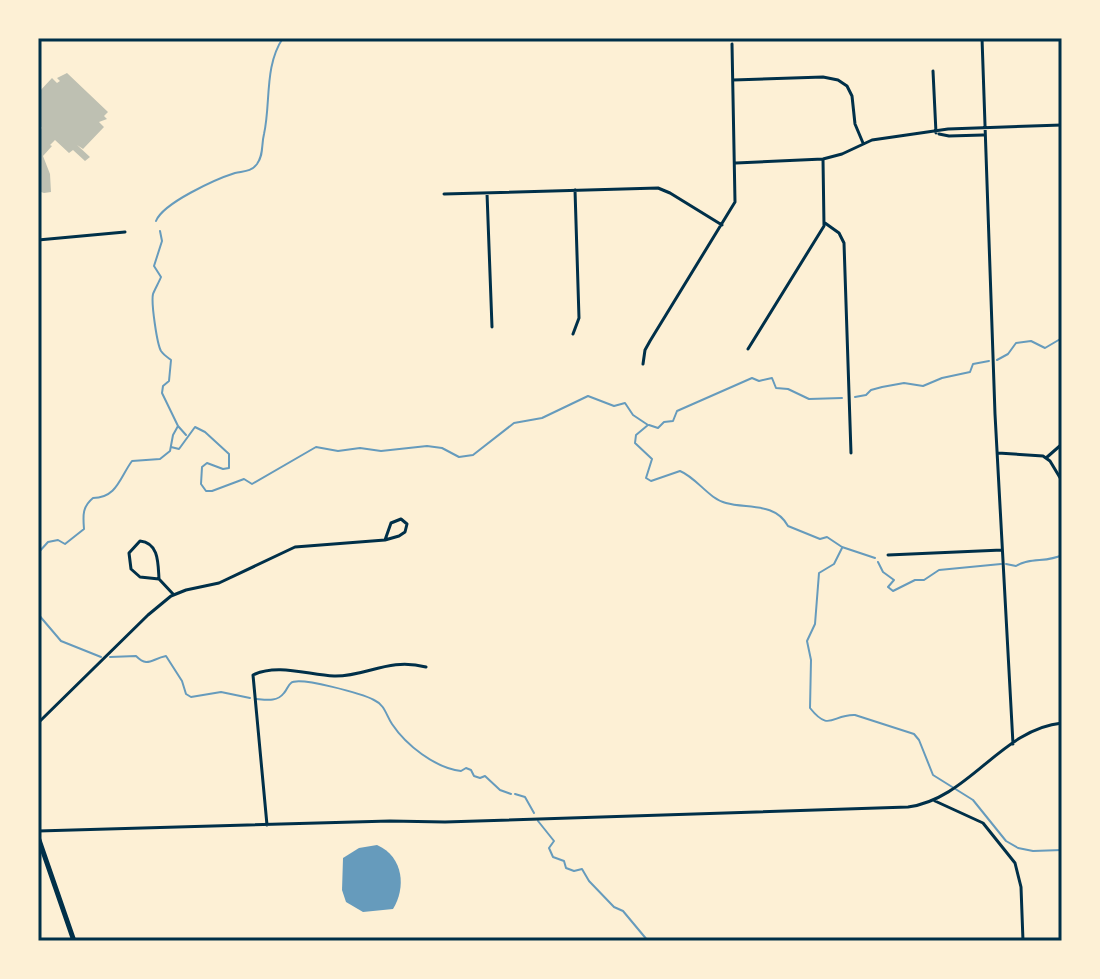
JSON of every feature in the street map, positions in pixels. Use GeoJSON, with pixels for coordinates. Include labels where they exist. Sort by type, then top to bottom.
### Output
{"type":"FeatureCollection","features":[{"type":"Feature","properties":{"kind":"main road"},"geometry":{"type":"LineString","coordinates":[[38,837],[74,941]]}},
{"type":"Feature","properties":{"kind":"street"},"geometry":{"type":"LineString","coordinates":[[982,38],[1002,550],[1013,744]]}},
{"type":"Feature","properties":{"kind":"street"},"geometry":{"type":"LineString","coordinates":[[643,364],[650,341],[735,202],[732,44]]}},
{"type":"Feature","properties":{"kind":"street"},"geometry":{"type":"LineString","coordinates":[[933,71],[936,133]]}},
{"type":"Feature","properties":{"kind":"street"},"geometry":{"type":"LineString","coordinates":[[733,80],[823,77],[838,80],[847,86],[852,96],[855,124],[863,143]]}},
{"type":"Feature","properties":{"kind":"street"},"geometry":{"type":"LineString","coordinates":[[736,163],[823,159],[842,154],[863,143],[948,129],[1062,125]]}},
{"type":"Feature","properties":{"kind":"street"},"geometry":{"type":"LineString","coordinates":[[936,133],[949,136],[985,135]]}},
{"type":"Feature","properties":{"kind":"street"},"geometry":{"type":"LineString","coordinates":[[748,349],[825,223],[823,159]]}},
{"type":"Feature","properties":{"kind":"street"},"geometry":{"type":"LineString","coordinates":[[444,194],[658,188],[722,225]]}},
{"type":"Feature","properties":{"kind":"street"},"geometry":{"type":"LineString","coordinates":[[573,334],[579,318],[575,190]]}},
{"type":"Feature","properties":{"kind":"street"},"geometry":{"type":"LineString","coordinates":[[487,193],[492,327]]}},
{"type":"Feature","properties":{"kind":"street"},"geometry":{"type":"LineString","coordinates":[[825,223],[839,233],[844,243],[851,453]]}},
{"type":"Feature","properties":{"kind":"street"},"geometry":{"type":"LineString","coordinates":[[38,240],[125,232]]}},
{"type":"Feature","properties":{"kind":"street"},"geometry":{"type":"LineString","coordinates":[[1046,458],[1062,444]]}},
{"type":"Feature","properties":{"kind":"street"},"geometry":{"type":"LineString","coordinates":[[998,453],[1046,458],[1062,481]]}},
{"type":"Feature","properties":{"kind":"street"},"geometry":{"type":"LineString","coordinates":[[38,723],[148,615],[174,595],[219,583],[295,547],[385,540],[403,534],[407,528],[405,521],[398,519],[391,523],[385,540]]}},
{"type":"Feature","properties":{"kind":"street"},"geometry":{"type":"LineString","coordinates":[[159,579],[140,577],[131,569],[129,553],[140,541],[151,543],[155,549],[159,579],[174,595]]}},
{"type":"Feature","properties":{"kind":"street"},"geometry":{"type":"LineString","coordinates":[[888,555],[1002,550]]}},
{"type":"Feature","properties":{"kind":"street"},"geometry":{"type":"LineString","coordinates":[[267,825],[252,681],[256,673],[289,671],[334,676],[394,664],[426,667]]}},
{"type":"Feature","properties":{"kind":"street"},"geometry":{"type":"LineString","coordinates":[[38,831],[895,808],[935,801],[1035,730],[1062,723]]}},
{"type":"Feature","properties":{"kind":"street"},"geometry":{"type":"LineString","coordinates":[[935,801],[983,823],[1015,863],[1020,873],[1023,941]]}},
{"type":"Feature","properties":{"kind":"water"},"geometry":{"type":"Polygon","coordinates":[[[377,845],[393,857],[397,865],[400,892],[393,909],[363,912],[346,902],[342,890],[343,858],[359,848],[377,845]]]}},
{"type":"Feature","properties":{"kind":"building"},"geometry":{"type":"Polygon","coordinates":[[[67,73],[108,112],[104,116],[107,119],[99,122],[104,127],[83,149],[77,145],[90,157],[85,161],[73,150],[69,153],[55,140],[50,145],[43,156],[50,174],[51,192],[44,193],[38,191],[38,131],[42,128],[38,124],[38,93],[52,78],[57,83],[60,81],[57,78],[67,73]]]}},
{"type":"Feature","properties":{"kind":"waterway"},"geometry":{"type":"LineString","coordinates":[[156,221],[169,207],[191,192],[226,176],[250,170],[257,164],[262,153],[270,73],[283,38]]}},
{"type":"Feature","properties":{"kind":"waterway"},"geometry":{"type":"LineString","coordinates":[[38,553],[48,542],[58,540],[65,544],[84,529],[87,505],[93,498],[113,491],[132,461],[160,459],[170,451],[178,426],[162,393],[163,386],[169,381],[171,360],[159,347],[153,306],[153,294],[161,277],[154,266],[162,241],[160,231]]}},
{"type":"Feature","properties":{"kind":"waterway"},"geometry":{"type":"LineString","coordinates":[[997,360],[1008,354],[1016,343],[1031,341],[1045,348],[1062,338]]}},
{"type":"Feature","properties":{"kind":"waterway"},"geometry":{"type":"LineString","coordinates":[[855,397],[904,383],[923,386],[970,372],[973,364],[989,361]]}},
{"type":"Feature","properties":{"kind":"waterway"},"geometry":{"type":"LineString","coordinates":[[649,425],[658,428],[664,422],[673,421],[677,411],[752,378],[759,381],[772,378],[776,388],[788,389],[809,399],[842,398]]}},
{"type":"Feature","properties":{"kind":"waterway"},"geometry":{"type":"LineString","coordinates":[[171,447],[179,449],[195,427],[229,454],[229,468],[207,463],[202,467],[201,484],[206,491],[212,491],[244,479],[252,484],[316,447],[338,451],[360,448],[381,451],[427,446],[442,448],[459,457],[473,455],[514,423],[542,418],[588,396],[614,406],[625,403],[633,415],[648,425],[636,435],[635,443],[652,459],[646,478],[651,481],[680,471],[720,501],[768,510],[776,513],[788,526],[820,539],[827,537],[842,547],[875,558]]}},
{"type":"Feature","properties":{"kind":"waterway"},"geometry":{"type":"LineString","coordinates":[[178,426],[186,435]]}},
{"type":"Feature","properties":{"kind":"waterway"},"geometry":{"type":"LineString","coordinates":[[842,548],[834,564],[819,573],[815,624],[807,641],[811,660],[810,708],[822,720],[855,715],[914,734],[933,775],[973,800],[1006,841],[1033,851],[1062,850]]}},
{"type":"Feature","properties":{"kind":"waterway"},"geometry":{"type":"LineString","coordinates":[[1006,564],[1016,566],[1062,555]]}},
{"type":"Feature","properties":{"kind":"waterway"},"geometry":{"type":"LineString","coordinates":[[878,562],[883,572],[894,580],[888,587],[893,591],[915,580],[924,580],[939,570],[1001,564]]}},
{"type":"Feature","properties":{"kind":"waterway"},"geometry":{"type":"LineString","coordinates":[[38,614],[61,641],[101,657]]}},
{"type":"Feature","properties":{"kind":"waterway"},"geometry":{"type":"LineString","coordinates":[[110,657],[136,656],[147,662],[166,656],[182,681],[186,694],[191,697],[221,692],[250,698]]}},
{"type":"Feature","properties":{"kind":"waterway"},"geometry":{"type":"LineString","coordinates":[[256,699],[278,698],[296,681],[368,697],[381,705],[398,732],[422,754],[451,769],[461,771],[466,768],[474,776],[485,776],[500,790],[511,794]]}},
{"type":"Feature","properties":{"kind":"waterway"},"geometry":{"type":"LineString","coordinates":[[515,794],[525,797],[534,813]]}},
{"type":"Feature","properties":{"kind":"waterway"},"geometry":{"type":"LineString","coordinates":[[538,821],[554,841],[549,848],[553,857],[564,861],[566,868],[574,871],[582,869],[589,881],[614,907],[623,911],[648,941]]}}]}
